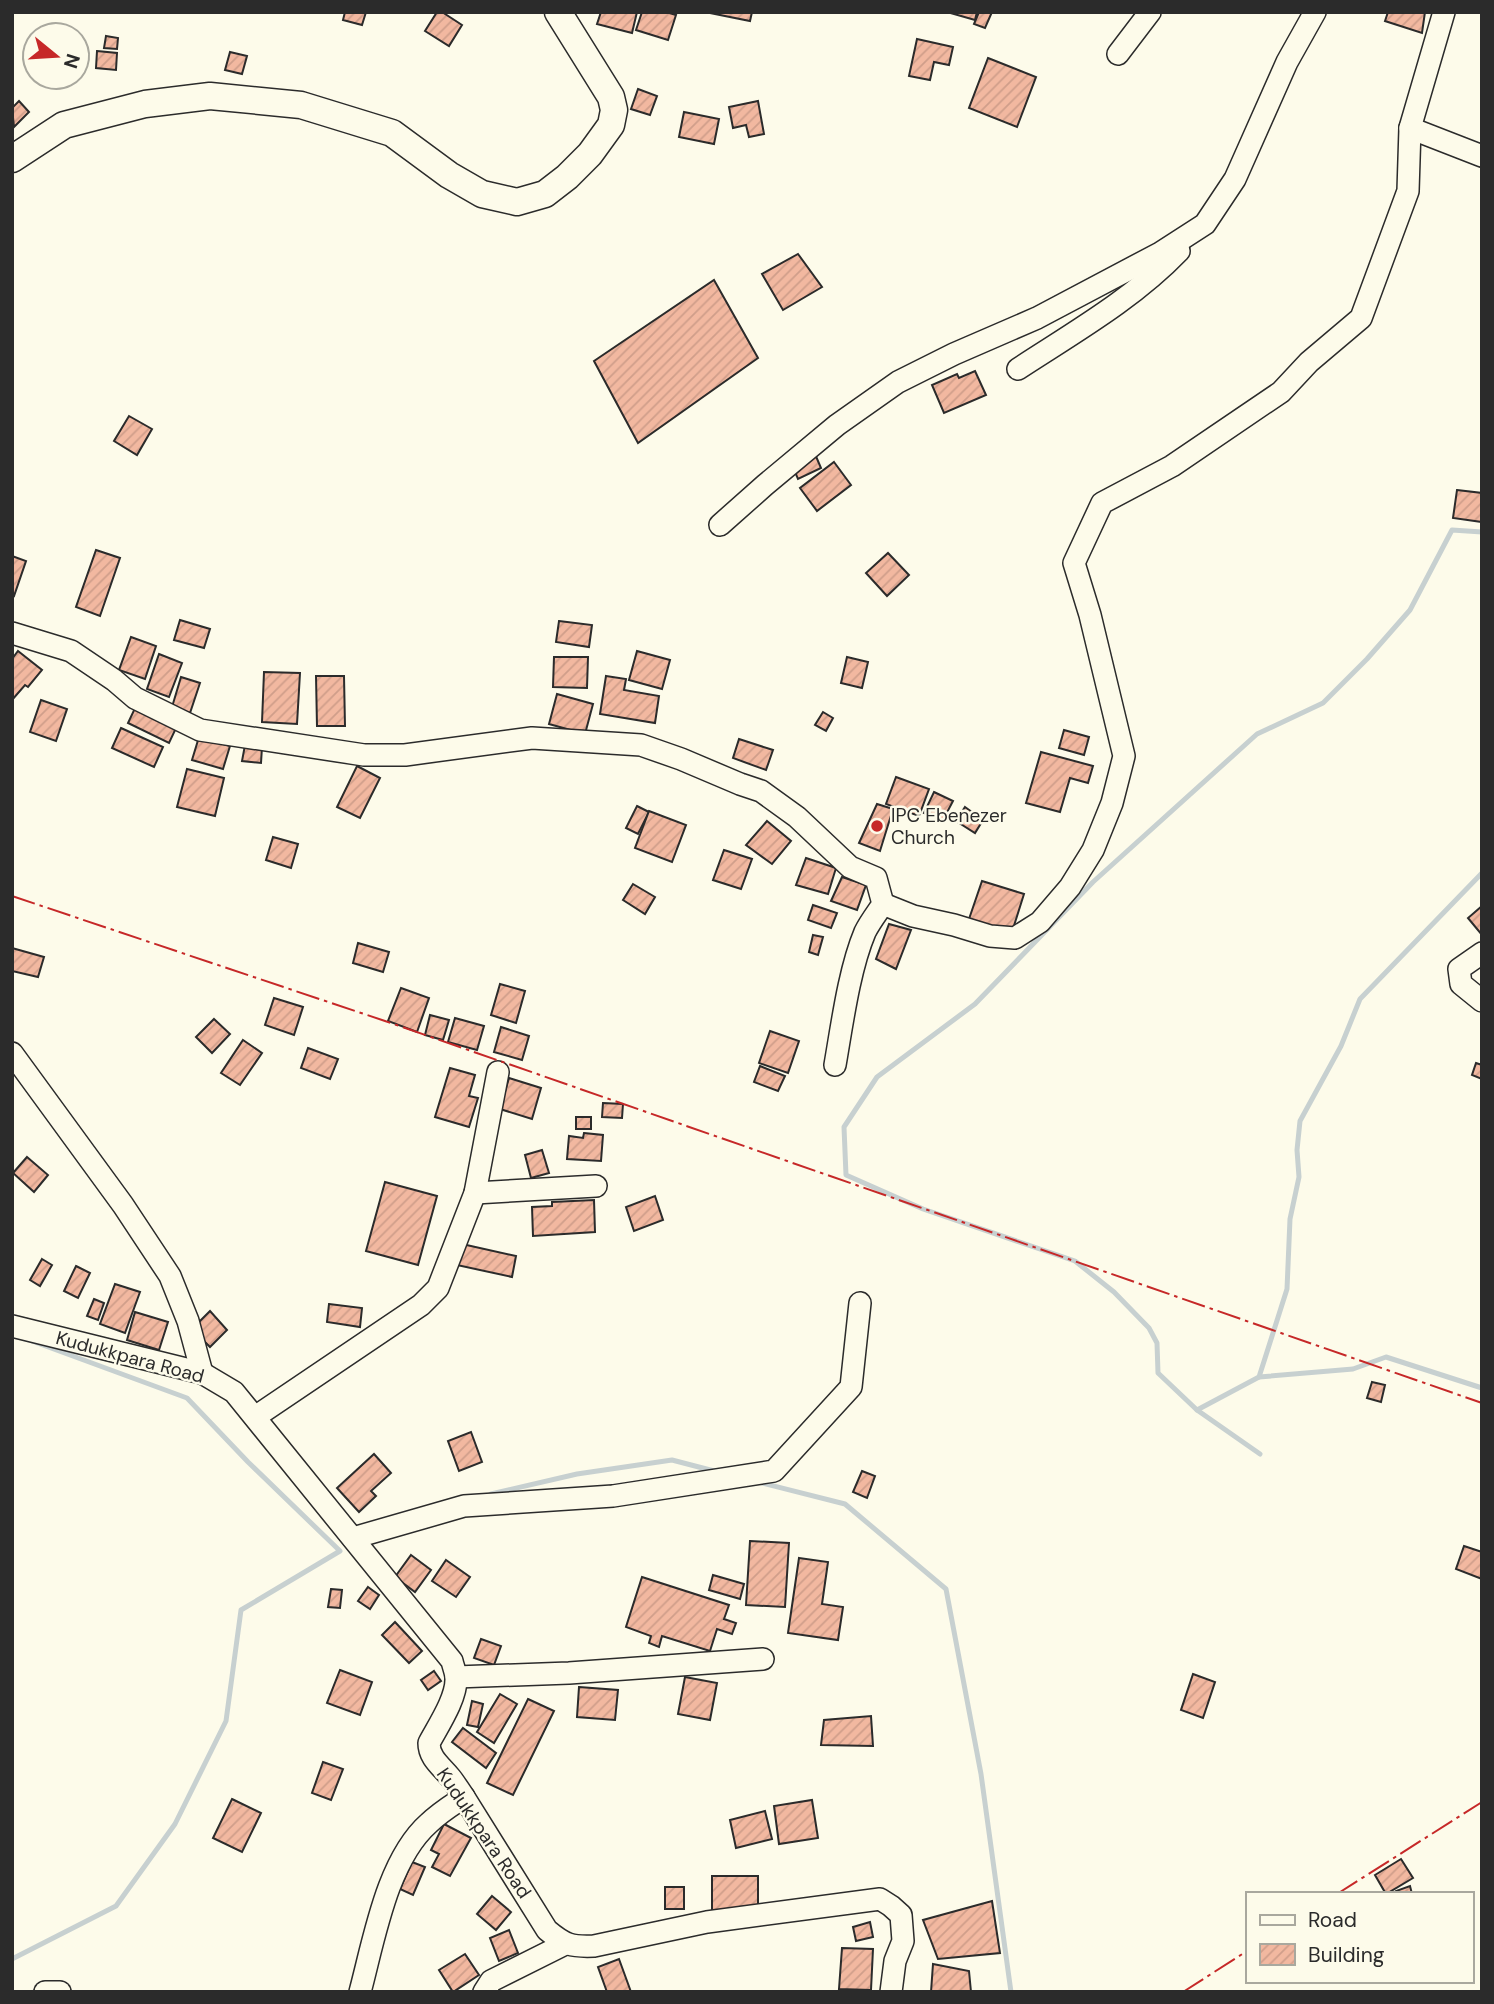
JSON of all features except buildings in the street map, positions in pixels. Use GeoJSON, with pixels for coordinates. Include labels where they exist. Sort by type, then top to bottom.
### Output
{"type":"FeatureCollection","features":[{"type":"Feature","properties":{"kind":"main road"},"geometry":{"type":"LineString","coordinates":[[12,159],[64,125],[145,104],[210,96],[301,105],[392,133],[449,176],[482,194],[517,202],[545,194],[568,177],[590,154],[611,125],[614,110],[611,97],[558,12]]}},
{"type":"Feature","properties":{"kind":"street"},"geometry":{"type":"LineString","coordinates":[[1118,54],[1150,12]]}},
{"type":"Feature","properties":{"kind":"street"},"geometry":{"type":"LineString","coordinates":[[1018,369],[1114,306],[1167,264],[1205,224],[1235,179],[1287,62],[1315,12]]}},
{"type":"Feature","properties":{"kind":"street"},"geometry":{"type":"LineString","coordinates":[[883,904],[914,916],[990,936],[1015,938],[1040,922],[1070,887],[1094,850],[1112,803],[1124,756],[1090,615],[1074,563],[1102,503],[1172,466],[1281,392],[1309,362],[1361,318],[1408,191],[1410,128],[1444,12]]}},
{"type":"Feature","properties":{"kind":"street"},"geometry":{"type":"LineString","coordinates":[[1410,128],[1482,156]]}},
{"type":"Feature","properties":{"kind":"street"},"geometry":{"type":"LineString","coordinates":[[720,526],[837,425],[898,382],[1037,318],[1160,253],[1205,224]]}},
{"type":"Feature","properties":{"kind":"street"},"geometry":{"type":"LineString","coordinates":[[12,633],[71,651],[135,698],[201,730],[364,755],[417,754],[532,738],[641,745],[761,791],[797,817],[850,867],[876,878],[883,904],[866,930],[841,1026],[835,1065]]}},
{"type":"Feature","properties":{"kind":"street"},"geometry":{"type":"LineString","coordinates":[[1482,953],[1459,969],[1461,984],[1482,1001]]}},
{"type":"Feature","properties":{"kind":"street"},"geometry":{"type":"LineString","coordinates":[[12,1053],[123,1205],[170,1276],[188,1321],[202,1373]]}},
{"type":"Feature","properties":{"kind":"street"},"geometry":{"type":"LineString","coordinates":[[255,1417],[421,1305],[438,1287],[475,1193],[498,1072]]}},
{"type":"Feature","properties":{"kind":"street"},"geometry":{"type":"LineString","coordinates":[[475,1193],[596,1186]]}},
{"type":"Feature","properties":{"kind":"street"},"geometry":{"type":"LineString","coordinates":[[353,1538],[464,1506],[613,1496],[774,1471],[851,1387],[860,1303]]}},
{"type":"Feature","properties":{"kind":"street","name":"Kudukkpara Road"},"geometry":{"type":"LineString","coordinates":[[14,1328],[202,1373],[234,1392],[452,1661],[456,1677],[452,1698],[429,1743],[432,1758],[464,1797],[547,1930],[565,1944]]}},
{"type":"Feature","properties":{"kind":"street"},"geometry":{"type":"LineString","coordinates":[[456,1677],[569,1673],[763,1659]]}},
{"type":"Feature","properties":{"kind":"street"},"geometry":{"type":"LineString","coordinates":[[359,1992],[386,1894],[402,1856],[427,1824],[464,1797]]}},
{"type":"Feature","properties":{"kind":"street"},"geometry":{"type":"LineString","coordinates":[[484,1992],[491,1982],[565,1944],[577,1947],[594,1946],[707,1922],[880,1899],[901,1915],[902,1941],[895,1961],[891,1992]]}},
{"type":"Feature","properties":{"kind":"street"},"geometry":{"type":"LineString","coordinates":[[45,1992],[61,1992]]}},
{"type":"Feature","properties":{"kind":"waterway"},"geometry":{"type":"LineString","coordinates":[[1260,1454],[1197,1410],[1158,1373],[1157,1343],[1149,1328],[1114,1292],[1075,1261],[923,1209],[846,1175],[844,1127],[877,1077],[975,1004],[1093,882],[1257,734],[1323,703],[1410,610],[1452,530],[1482,532]]}},
{"type":"Feature","properties":{"kind":"waterway"},"geometry":{"type":"LineString","coordinates":[[1197,1410],[1259,1377],[1287,1289],[1290,1219],[1299,1177],[1297,1150],[1300,1121],[1341,1046],[1360,999],[1482,873]]}},
{"type":"Feature","properties":{"kind":"waterway"},"geometry":{"type":"LineString","coordinates":[[12,1959],[116,1906],[175,1824],[226,1721],[241,1610],[340,1551],[248,1462],[187,1398],[32,1341]]}},
{"type":"Feature","properties":{"kind":"waterway"},"geometry":{"type":"LineString","coordinates":[[1259,1377],[1353,1369],[1386,1357],[1482,1388]]}},
{"type":"Feature","properties":{"kind":"waterway"},"geometry":{"type":"LineString","coordinates":[[491,1494],[577,1474],[672,1460],[718,1472]]}},
{"type":"Feature","properties":{"kind":"waterway"},"geometry":{"type":"LineString","coordinates":[[758,1482],[845,1504],[946,1589],[981,1774],[1011,1992]]}},
{"type":"Feature","properties":{"kind":"power"},"geometry":{"type":"LineString","coordinates":[[12,896],[385,1021],[1482,1403]]}},
{"type":"Feature","properties":{"kind":"power"},"geometry":{"type":"LineString","coordinates":[[1340,1892],[1482,1802]]}},
{"type":"Feature","properties":{"kind":"power"},"geometry":{"type":"LineString","coordinates":[[1183,1992],[1246,1952]]}},
{"type":"Feature","properties":{"kind":"place","name":"IPC Ebenezer Church"},"geometry":{"type":"Point","coordinates":[877,826]}}]}
